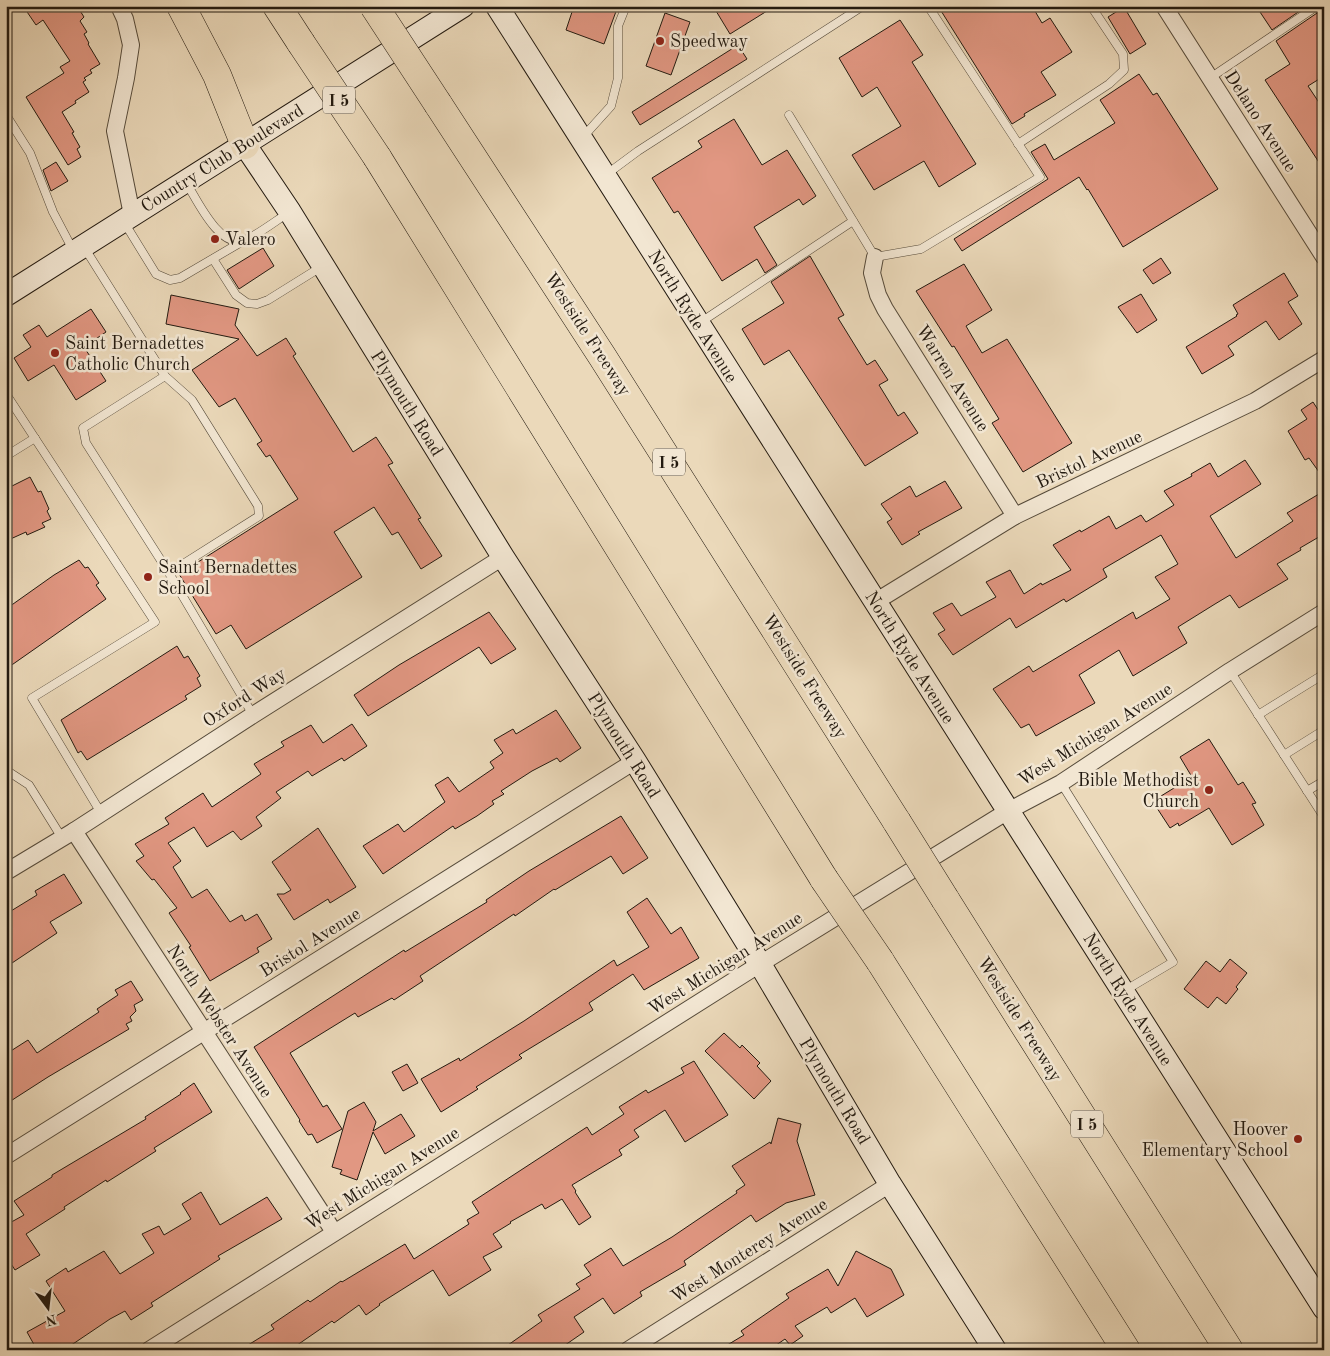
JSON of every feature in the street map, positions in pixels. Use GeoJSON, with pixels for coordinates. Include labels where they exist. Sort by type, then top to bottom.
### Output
{"type":"FeatureCollection","features":[{"type":"Feature","properties":{"kind":"highway"},"geometry":{"type":"LineString","coordinates":[[181,6],[216,75],[246,145]]}},
{"type":"Feature","properties":{"kind":"highway","name":"I 5"},"geometry":{"type":"LineString","coordinates":[[277,6],[377,156],[824,879],[880,961],[1126,1350]]}},
{"type":"Feature","properties":{"kind":"highway","name":"Westside Freeway"},"geometry":{"type":"LineString","coordinates":[[374,6],[608,365],[1229,1350]]}},
{"type":"Feature","properties":{"kind":"street"},"geometry":{"type":"LineString","coordinates":[[119,6],[130,33],[131,45],[115,131],[127,218]]}},
{"type":"Feature","properties":{"kind":"street","name":"Country Club Boulevard"},"geometry":{"type":"LineString","coordinates":[[6,295],[463,6]]}},
{"type":"Feature","properties":{"kind":"street","name":"North Ryde Avenue"},"geometry":{"type":"LineString","coordinates":[[497,6],[1324,1308]]}},
{"type":"Feature","properties":{"kind":"street","name":"Delano Avenue"},"geometry":{"type":"LineString","coordinates":[[1164,6],[1324,257]]}},
{"type":"Feature","properties":{"kind":"street","name":"Plymouth Road"},"geometry":{"type":"LineString","coordinates":[[246,145],[290,212],[503,557],[635,761],[760,964],[890,1184],[995,1350]]}},
{"type":"Feature","properties":{"kind":"street","name":"Warren Avenue"},"geometry":{"type":"LineString","coordinates":[[876,257],[872,273],[878,295],[885,309],[1015,516]]}},
{"type":"Feature","properties":{"kind":"street","name":"Bristol Avenue"},"geometry":{"type":"LineString","coordinates":[[875,602],[1015,516],[1255,401],[1324,359]]}},
{"type":"Feature","properties":{"kind":"street","name":"Oxford Way"},"geometry":{"type":"LineString","coordinates":[[6,872],[101,814],[253,715],[503,557]]}},
{"type":"Feature","properties":{"kind":"street","name":"West Michigan Avenue"},"geometry":{"type":"LineString","coordinates":[[149,1350],[760,964],[1008,811],[1061,783],[1230,671],[1324,612]]}},
{"type":"Feature","properties":{"kind":"street","name":"Bristol Avenue"},"geometry":{"type":"LineString","coordinates":[[6,1156],[635,761]]}},
{"type":"Feature","properties":{"kind":"street","name":"North Webster Avenue"},"geometry":{"type":"LineString","coordinates":[[68,834],[204,1032],[334,1232]]}},
{"type":"Feature","properties":{"kind":"street","name":"West Monterey Avenue"},"geometry":{"type":"LineString","coordinates":[[628,1350],[890,1184]]}},
{"type":"Feature","properties":{"kind":"lane"},"geometry":{"type":"LineString","coordinates":[[581,139],[611,106],[618,78],[618,26],[626,6]]}},
{"type":"Feature","properties":{"kind":"lane"},"geometry":{"type":"LineString","coordinates":[[604,176],[638,151],[863,6]]}},
{"type":"Feature","properties":{"kind":"lane"},"geometry":{"type":"LineString","coordinates":[[789,115],[876,257],[921,249],[1040,177],[928,6]]}},
{"type":"Feature","properties":{"kind":"lane"},"geometry":{"type":"LineString","coordinates":[[1018,144],[1108,84],[1124,70],[1122,54],[1091,6]]}},
{"type":"Feature","properties":{"kind":"lane"},"geometry":{"type":"LineString","coordinates":[[1210,78],[1316,6]]}},
{"type":"Feature","properties":{"kind":"lane"},"geometry":{"type":"LineString","coordinates":[[6,115],[30,153],[53,212],[165,376],[192,400],[258,506],[259,516],[169,573]]}},
{"type":"Feature","properties":{"kind":"lane"},"geometry":{"type":"LineString","coordinates":[[186,182],[216,230],[228,240],[244,241]]}},
{"type":"Feature","properties":{"kind":"lane"},"geometry":{"type":"LineString","coordinates":[[127,218],[156,274],[170,280],[180,278],[290,212]]}},
{"type":"Feature","properties":{"kind":"lane"},"geometry":{"type":"LineString","coordinates":[[699,324],[853,220]]}},
{"type":"Feature","properties":{"kind":"lane"},"geometry":{"type":"LineString","coordinates":[[213,259],[236,296],[247,303],[257,304],[268,300],[323,266]]}},
{"type":"Feature","properties":{"kind":"lane"},"geometry":{"type":"LineString","coordinates":[[165,376],[84,428],[86,442],[169,573],[253,715]]}},
{"type":"Feature","properties":{"kind":"lane"},"geometry":{"type":"LineString","coordinates":[[6,394],[155,622],[32,698],[101,814]]}},
{"type":"Feature","properties":{"kind":"lane"},"geometry":{"type":"LineString","coordinates":[[6,456],[35,438]]}},
{"type":"Feature","properties":{"kind":"lane"},"geometry":{"type":"LineString","coordinates":[[1230,671],[1324,817]]}},
{"type":"Feature","properties":{"kind":"lane"},"geometry":{"type":"LineString","coordinates":[[1258,715],[1324,674]]}},
{"type":"Feature","properties":{"kind":"lane"},"geometry":{"type":"LineString","coordinates":[[1284,755],[1324,730]]}},
{"type":"Feature","properties":{"kind":"lane"},"geometry":{"type":"LineString","coordinates":[[6,770],[29,785],[68,834]]}},
{"type":"Feature","properties":{"kind":"lane"},"geometry":{"type":"LineString","coordinates":[[1307,791],[1324,781]]}},
{"type":"Feature","properties":{"kind":"lane"},"geometry":{"type":"LineString","coordinates":[[1061,783],[1173,962],[1123,992]]}},
{"type":"Feature","properties":{"kind":"building"},"geometry":{"type":"Polygon","coordinates":[[[23,6],[77,6],[84,17],[80,21],[87,32],[84,34],[100,64],[90,70],[92,73],[84,78],[86,80],[83,82],[89,92],[62,112],[74,132],[72,133],[80,147],[77,149],[81,157],[68,165],[26,97],[64,73],[60,67],[70,61],[43,20],[36,25],[23,6]]]}},
{"type":"Feature","properties":{"kind":"building"},"geometry":{"type":"Polygon","coordinates":[[[574,6],[618,6],[604,44],[566,30],[574,6]]]}},
{"type":"Feature","properties":{"kind":"building"},"geometry":{"type":"Polygon","coordinates":[[[713,6],[775,6],[730,34],[713,6]]]}},
{"type":"Feature","properties":{"kind":"building"},"geometry":{"type":"Polygon","coordinates":[[[938,6],[1032,6],[1042,23],[1050,18],[1072,52],[1041,72],[1056,95],[1024,114],[1025,116],[1012,124],[938,6]]]}},
{"type":"Feature","properties":{"kind":"building"},"geometry":{"type":"Polygon","coordinates":[[[1256,6],[1307,6],[1272,30],[1256,6]]]}},
{"type":"Feature","properties":{"kind":"building"},"geometry":{"type":"Polygon","coordinates":[[[1323,6],[1324,76],[1308,86],[1324,110],[1324,170],[1265,80],[1290,64],[1276,41],[1320,11],[1323,6]]]}},
{"type":"Feature","properties":{"kind":"building"},"geometry":{"type":"Polygon","coordinates":[[[1124,7],[1146,44],[1130,54],[1108,17],[1124,7]]]}},
{"type":"Feature","properties":{"kind":"building"},"geometry":{"type":"Polygon","coordinates":[[[665,13],[690,22],[671,75],[646,66],[665,13]]]}},
{"type":"Feature","properties":{"kind":"building"},"geometry":{"type":"Polygon","coordinates":[[[900,20],[923,55],[912,62],[976,164],[939,187],[924,161],[874,190],[852,155],[901,126],[877,87],[862,97],[839,58],[900,20]]]}},
{"type":"Feature","properties":{"kind":"building"},"geometry":{"type":"Polygon","coordinates":[[[738,45],[747,59],[640,125],[632,112],[738,45]]]}},
{"type":"Feature","properties":{"kind":"building"},"geometry":{"type":"Polygon","coordinates":[[[1139,74],[1153,95],[1157,93],[1218,189],[1123,247],[1079,177],[962,251],[954,239],[1048,179],[1031,152],[1045,144],[1054,160],[1115,123],[1100,100],[1139,74]]]}},
{"type":"Feature","properties":{"kind":"building"},"geometry":{"type":"Polygon","coordinates":[[[734,119],[762,165],[787,150],[816,196],[803,205],[799,199],[754,227],[777,265],[765,273],[757,259],[722,281],[678,211],[674,213],[652,178],[702,147],[698,141],[734,119]]]}},
{"type":"Feature","properties":{"kind":"building"},"geometry":{"type":"Polygon","coordinates":[[[56,162],[68,181],[51,191],[43,170],[56,162]]]}},
{"type":"Feature","properties":{"kind":"building"},"geometry":{"type":"Polygon","coordinates":[[[263,248],[274,266],[239,289],[227,270],[263,248]]]}},
{"type":"Feature","properties":{"kind":"building"},"geometry":{"type":"Polygon","coordinates":[[[810,256],[844,315],[838,318],[867,365],[875,360],[888,380],[879,385],[898,416],[904,412],[918,433],[865,466],[789,350],[764,365],[742,329],[784,303],[771,282],[810,256]]]}},
{"type":"Feature","properties":{"kind":"building"},"geometry":{"type":"Polygon","coordinates":[[[1161,258],[1171,273],[1153,284],[1143,270],[1161,258]]]}},
{"type":"Feature","properties":{"kind":"building"},"geometry":{"type":"Polygon","coordinates":[[[964,264],[992,310],[966,326],[982,353],[1007,339],[1072,443],[1023,472],[992,423],[999,419],[954,346],[952,347],[916,291],[964,264]]]}},
{"type":"Feature","properties":{"kind":"building"},"geometry":{"type":"Polygon","coordinates":[[[1284,273],[1298,296],[1288,302],[1302,324],[1279,340],[1266,321],[1228,346],[1234,355],[1202,374],[1186,347],[1237,316],[1238,314],[1233,305],[1284,273]]]}},
{"type":"Feature","properties":{"kind":"building"},"geometry":{"type":"Polygon","coordinates":[[[1141,294],[1157,320],[1137,333],[1118,307],[1141,294]]]}},
{"type":"Feature","properties":{"kind":"building"},"geometry":{"type":"Polygon","coordinates":[[[171,295],[239,309],[235,325],[257,356],[286,338],[296,354],[293,356],[353,452],[376,437],[393,463],[388,465],[421,518],[418,519],[442,556],[421,569],[398,532],[392,535],[374,507],[334,532],[362,577],[246,649],[231,625],[216,634],[179,574],[298,499],[270,455],[266,457],[257,444],[262,441],[235,398],[219,407],[192,370],[239,339],[166,324],[171,295]]]}},
{"type":"Feature","properties":{"kind":"building","name":"Saint Bernadettes Catholic Church"},"geometry":{"type":"Polygon","coordinates":[[[91,309],[106,332],[84,347],[106,381],[76,400],[54,365],[28,381],[14,358],[31,347],[23,335],[39,325],[47,337],[91,309]]]}},
{"type":"Feature","properties":{"kind":"building"},"geometry":{"type":"Polygon","coordinates":[[[1313,402],[1324,419],[1324,479],[1309,458],[1305,460],[1288,431],[1307,419],[1301,410],[1313,402]]]}},
{"type":"Feature","properties":{"kind":"building"},"geometry":{"type":"Polygon","coordinates":[[[1245,460],[1261,484],[1210,516],[1236,558],[1293,521],[1287,513],[1324,491],[1324,534],[1277,564],[1288,579],[1239,608],[1230,595],[1178,627],[1187,643],[1133,676],[1119,650],[1079,675],[1095,703],[1036,736],[1029,724],[1021,728],[993,689],[1029,666],[1033,672],[1133,612],[1136,619],[1170,599],[1155,577],[1178,564],[1161,535],[1103,569],[1107,577],[1066,602],[1064,599],[1016,628],[1010,618],[953,655],[938,634],[945,630],[933,613],[952,603],[961,616],[996,597],[986,582],[1010,570],[1024,594],[1041,583],[1042,585],[1071,570],[1053,545],[1109,516],[1116,529],[1141,515],[1146,522],[1174,505],[1164,491],[1192,476],[1191,474],[1210,463],[1218,477],[1245,460]]]}},
{"type":"Feature","properties":{"kind":"building"},"geometry":{"type":"Polygon","coordinates":[[[30,477],[38,492],[41,491],[51,519],[42,523],[45,527],[27,535],[26,532],[6,541],[6,489],[30,477]]]}},
{"type":"Feature","properties":{"kind":"building"},"geometry":{"type":"Polygon","coordinates":[[[945,481],[962,508],[918,532],[920,534],[902,545],[887,522],[892,519],[881,504],[910,486],[916,497],[945,481]]]}},
{"type":"Feature","properties":{"kind":"building"},"geometry":{"type":"Polygon","coordinates":[[[79,560],[85,568],[88,567],[99,583],[96,585],[106,599],[6,669],[6,609],[79,560]]]}},
{"type":"Feature","properties":{"kind":"building"},"geometry":{"type":"Polygon","coordinates":[[[489,612],[516,649],[491,664],[479,647],[368,716],[354,695],[399,665],[489,612]]]}},
{"type":"Feature","properties":{"kind":"building"},"geometry":{"type":"Polygon","coordinates":[[[177,646],[184,658],[188,656],[200,676],[197,678],[201,686],[185,696],[187,699],[87,760],[81,751],[78,753],[61,720],[177,646]]]}},
{"type":"Feature","properties":{"kind":"building"},"geometry":{"type":"Polygon","coordinates":[[[556,710],[581,748],[560,762],[557,758],[532,771],[501,791],[504,794],[492,801],[494,804],[477,816],[455,829],[453,826],[383,874],[363,846],[398,824],[404,832],[445,802],[435,785],[448,777],[459,792],[494,768],[490,762],[503,753],[494,740],[513,729],[516,734],[556,710]]]}},
{"type":"Feature","properties":{"kind":"building"},"geometry":{"type":"Polygon","coordinates":[[[352,724],[367,746],[344,761],[342,758],[312,776],[308,771],[276,792],[281,798],[256,817],[262,826],[241,840],[233,831],[207,847],[194,827],[168,843],[181,861],[173,867],[192,898],[207,889],[230,922],[242,915],[245,921],[257,914],[272,939],[257,948],[259,952],[210,981],[189,947],[191,946],[169,913],[177,908],[154,879],[152,880],[136,861],[144,856],[135,844],[169,824],[165,818],[203,793],[212,807],[261,774],[254,764],[284,746],[281,742],[311,725],[323,743],[352,724]]]}},
{"type":"Feature","properties":{"kind":"building","name":"Bible Methodist Church"},"geometry":{"type":"Polygon","coordinates":[[[1209,739],[1238,785],[1243,782],[1256,803],[1252,804],[1264,825],[1232,845],[1209,808],[1179,826],[1178,823],[1170,828],[1155,805],[1162,800],[1161,796],[1192,777],[1180,757],[1209,739]]]}},
{"type":"Feature","properties":{"kind":"building"},"geometry":{"type":"Polygon","coordinates":[[[621,816],[648,858],[623,874],[611,856],[554,889],[515,916],[514,914],[420,976],[423,981],[394,1000],[392,998],[358,1017],[355,1013],[290,1053],[323,1107],[327,1105],[342,1129],[317,1143],[312,1134],[308,1135],[254,1047],[404,950],[405,952],[487,902],[486,900],[529,871],[621,816]]]}},
{"type":"Feature","properties":{"kind":"building"},"geometry":{"type":"Polygon","coordinates":[[[318,828],[356,887],[330,903],[328,899],[294,920],[277,894],[284,894],[291,890],[272,862],[318,828]]]}},
{"type":"Feature","properties":{"kind":"building"},"geometry":{"type":"Polygon","coordinates":[[[64,874],[82,903],[50,922],[57,933],[6,967],[6,914],[37,895],[35,891],[64,874]]]}},
{"type":"Feature","properties":{"kind":"building"},"geometry":{"type":"Polygon","coordinates":[[[647,898],[671,934],[681,927],[699,958],[644,990],[633,974],[589,1003],[593,1010],[519,1055],[522,1058],[441,1112],[421,1079],[459,1058],[460,1061],[524,1021],[614,960],[617,966],[649,947],[627,912],[647,898]]]}},
{"type":"Feature","properties":{"kind":"building"},"geometry":{"type":"Polygon","coordinates":[[[1230,959],[1247,973],[1236,987],[1238,989],[1226,1004],[1217,997],[1208,1008],[1184,989],[1206,961],[1220,972],[1230,959]]]}},
{"type":"Feature","properties":{"kind":"building"},"geometry":{"type":"Polygon","coordinates":[[[131,981],[143,1000],[134,1005],[136,1011],[130,1017],[132,1021],[126,1024],[129,1029],[6,1104],[6,1054],[28,1040],[37,1053],[99,1012],[97,1009],[118,995],[115,990],[131,981]]]}},
{"type":"Feature","properties":{"kind":"building"},"geometry":{"type":"Polygon","coordinates":[[[724,1033],[740,1048],[742,1045],[760,1063],[757,1066],[771,1081],[754,1099],[705,1051],[724,1033]]]}},
{"type":"Feature","properties":{"kind":"building"},"geometry":{"type":"Polygon","coordinates":[[[694,1061],[728,1115],[685,1142],[665,1110],[634,1130],[639,1137],[619,1150],[622,1155],[572,1185],[591,1217],[579,1225],[562,1199],[545,1209],[542,1204],[493,1234],[502,1247],[483,1257],[491,1270],[449,1296],[433,1270],[379,1304],[366,1315],[359,1305],[290,1350],[240,1350],[274,1329],[271,1325],[308,1300],[310,1302],[341,1281],[405,1244],[414,1259],[469,1224],[467,1220],[479,1213],[472,1202],[587,1127],[592,1135],[624,1114],[619,1107],[646,1090],[648,1093],[684,1073],[681,1068],[694,1061]]]}},
{"type":"Feature","properties":{"kind":"building"},"geometry":{"type":"Polygon","coordinates":[[[407,1064],[418,1083],[403,1091],[392,1072],[407,1064]]]}},
{"type":"Feature","properties":{"kind":"building"},"geometry":{"type":"Polygon","coordinates":[[[194,1083],[212,1112],[154,1148],[156,1151],[107,1182],[106,1180],[26,1234],[40,1255],[15,1270],[6,1256],[6,1225],[24,1215],[14,1201],[52,1177],[52,1175],[146,1119],[145,1117],[181,1094],[194,1083]]]}},
{"type":"Feature","properties":{"kind":"building"},"geometry":{"type":"Polygon","coordinates":[[[364,1102],[376,1122],[373,1131],[401,1114],[415,1136],[385,1154],[373,1132],[357,1180],[340,1174],[342,1170],[332,1167],[348,1111],[364,1102]]]}},
{"type":"Feature","properties":{"kind":"building"},"geometry":{"type":"Polygon","coordinates":[[[778,1118],[801,1124],[797,1141],[815,1195],[786,1203],[756,1222],[751,1215],[684,1261],[686,1265],[640,1292],[642,1296],[614,1314],[603,1298],[574,1317],[584,1332],[558,1350],[501,1350],[542,1321],[538,1315],[580,1289],[576,1284],[591,1275],[584,1265],[611,1248],[623,1266],[672,1237],[737,1193],[736,1191],[745,1185],[732,1166],[770,1142],[771,1144],[778,1118]]]}},
{"type":"Feature","properties":{"kind":"building"},"geometry":{"type":"Polygon","coordinates":[[[201,1192],[220,1225],[267,1197],[282,1219],[218,1256],[220,1259],[151,1303],[153,1306],[131,1320],[125,1311],[64,1350],[37,1350],[27,1332],[65,1311],[46,1281],[66,1268],[68,1272],[104,1251],[120,1274],[154,1253],[142,1234],[159,1226],[164,1235],[191,1219],[182,1204],[201,1192]]]}},
{"type":"Feature","properties":{"kind":"building"},"geometry":{"type":"Polygon","coordinates":[[[856,1251],[891,1269],[904,1295],[867,1317],[855,1298],[831,1313],[827,1307],[795,1326],[803,1336],[790,1345],[785,1339],[769,1350],[719,1350],[744,1335],[741,1331],[789,1298],[786,1294],[828,1269],[838,1286],[856,1251]]]}},
{"type":"Feature","properties":{"kind":"place","name":"Speedway"},"geometry":{"type":"Point","coordinates":[660,41]}},
{"type":"Feature","properties":{"kind":"place","name":"Valero"},"geometry":{"type":"Point","coordinates":[215,239]}},
{"type":"Feature","properties":{"kind":"place","name":"Saint Bernadettes Catholic Church"},"geometry":{"type":"Point","coordinates":[55,353]}},
{"type":"Feature","properties":{"kind":"place","name":"Saint Bernadettes School"},"geometry":{"type":"Point","coordinates":[148,577]}},
{"type":"Feature","properties":{"kind":"place","name":"Bible Methodist Church"},"geometry":{"type":"Point","coordinates":[1209,790]}},
{"type":"Feature","properties":{"kind":"place","name":"Hoover Elementary School"},"geometry":{"type":"Point","coordinates":[1298,1139]}}]}
